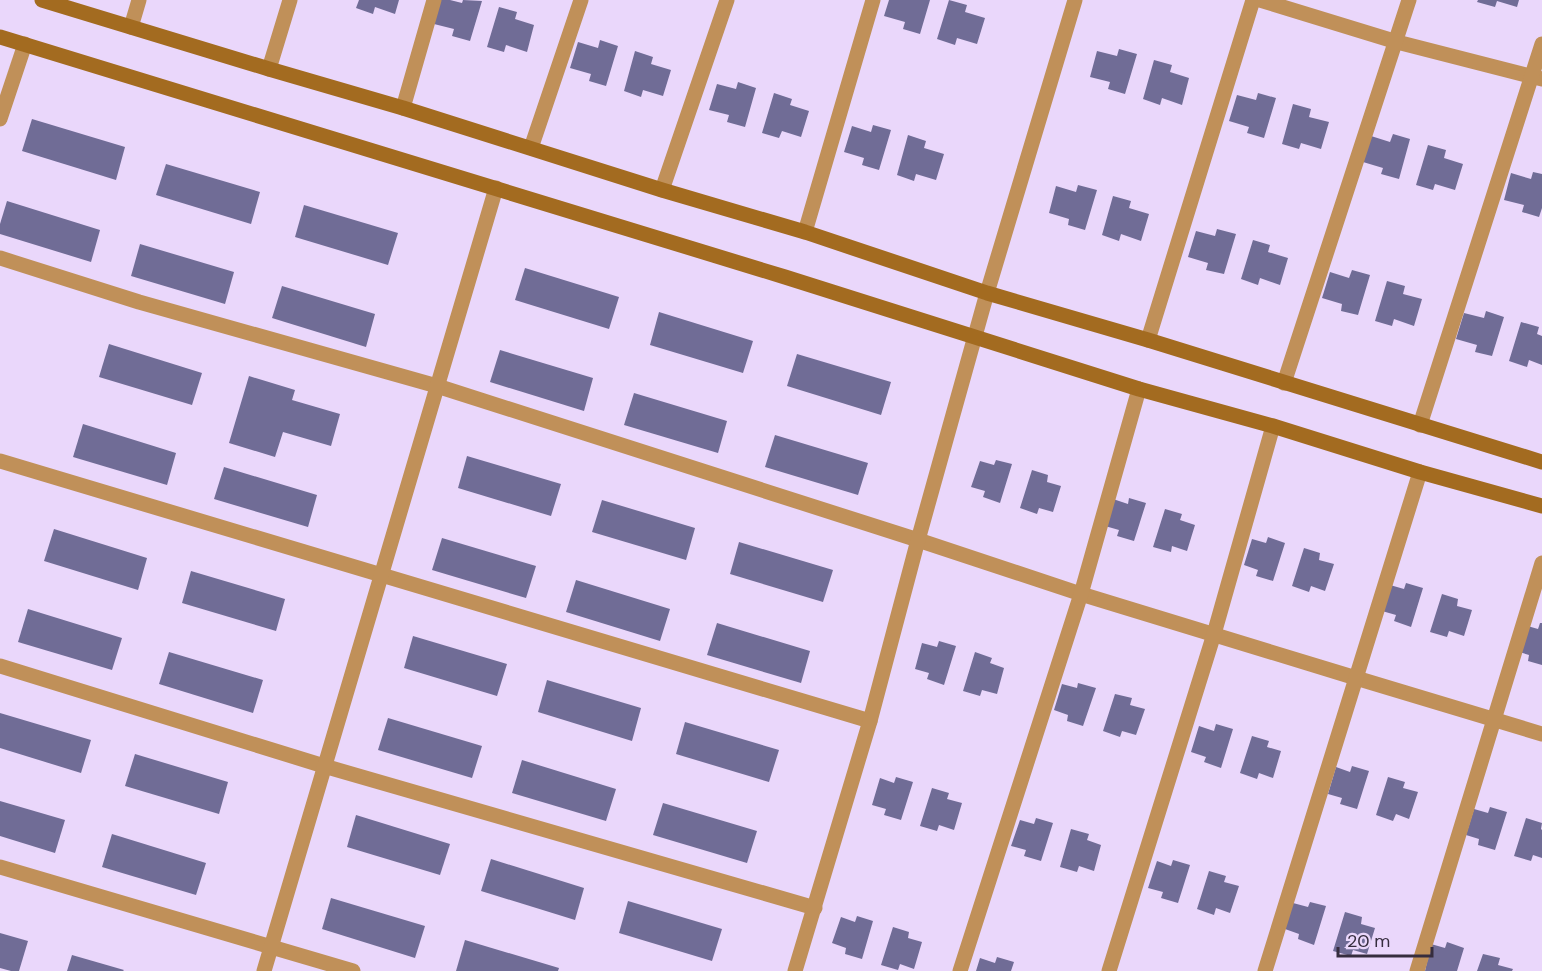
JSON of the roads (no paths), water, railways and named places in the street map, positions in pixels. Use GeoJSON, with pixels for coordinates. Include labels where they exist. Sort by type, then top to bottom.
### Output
{"type":"FeatureCollection","features":[{"type":"Feature","properties":{"kind":"street"},"geometry":{"type":"LineString","coordinates":[[42,0],[403,108],[662,190],[805,232],[987,293],[1148,339],[1542,462]]}},
{"type":"Feature","properties":{"kind":"street"},"geometry":{"type":"LineString","coordinates":[[131,27],[139,0]]}},
{"type":"Feature","properties":{"kind":"street"},"geometry":{"type":"LineString","coordinates":[[269,69],[290,0]]}},
{"type":"Feature","properties":{"kind":"street"},"geometry":{"type":"LineString","coordinates":[[403,108],[434,0]]}},
{"type":"Feature","properties":{"kind":"street"},"geometry":{"type":"LineString","coordinates":[[531,148],[581,0]]}},
{"type":"Feature","properties":{"kind":"street"},"geometry":{"type":"LineString","coordinates":[[662,190],[727,0]]}},
{"type":"Feature","properties":{"kind":"street"},"geometry":{"type":"LineString","coordinates":[[805,232],[873,0]]}},
{"type":"Feature","properties":{"kind":"street"},"geometry":{"type":"LineString","coordinates":[[795,971],[870,722],[987,293],[1075,0]]}},
{"type":"Feature","properties":{"kind":"street"},"geometry":{"type":"LineString","coordinates":[[1148,339],[1253,0]]}},
{"type":"Feature","properties":{"kind":"street"},"geometry":{"type":"LineString","coordinates":[[1260,0],[1397,42],[1537,77]]}},
{"type":"Feature","properties":{"kind":"street"},"geometry":{"type":"LineString","coordinates":[[1284,382],[1409,0]]}},
{"type":"Feature","properties":{"kind":"street"},"geometry":{"type":"LineString","coordinates":[[0,37],[496,188],[1139,389],[1542,506]]}},
{"type":"Feature","properties":{"kind":"street"},"geometry":{"type":"LineString","coordinates":[[0,119],[25,44]]}},
{"type":"Feature","properties":{"kind":"street"},"geometry":{"type":"LineString","coordinates":[[1420,425],[1537,77],[1542,44]]}},
{"type":"Feature","properties":{"kind":"street"},"geometry":{"type":"LineString","coordinates":[[264,971],[496,188]]}},
{"type":"Feature","properties":{"kind":"street"},"geometry":{"type":"LineString","coordinates":[[0,258],[139,302],[437,386],[1082,594],[1542,734]]}},
{"type":"Feature","properties":{"kind":"street"},"geometry":{"type":"LineString","coordinates":[[960,971],[1082,594],[1139,389]]}},
{"type":"Feature","properties":{"kind":"street"},"geometry":{"type":"LineString","coordinates":[[1109,971],[1214,634],[1272,426]]}},
{"type":"Feature","properties":{"kind":"street"},"geometry":{"type":"LineString","coordinates":[[0,461],[870,722]]}},
{"type":"Feature","properties":{"kind":"street"},"geometry":{"type":"LineString","coordinates":[[1265,971],[1420,472]]}},
{"type":"Feature","properties":{"kind":"street"},"geometry":{"type":"LineString","coordinates":[[1417,971],[1542,563]]}},
{"type":"Feature","properties":{"kind":"street"},"geometry":{"type":"LineString","coordinates":[[0,666],[324,766],[815,908]]}},
{"type":"Feature","properties":{"kind":"street"},"geometry":{"type":"LineString","coordinates":[[0,867],[353,971]]}}]}
